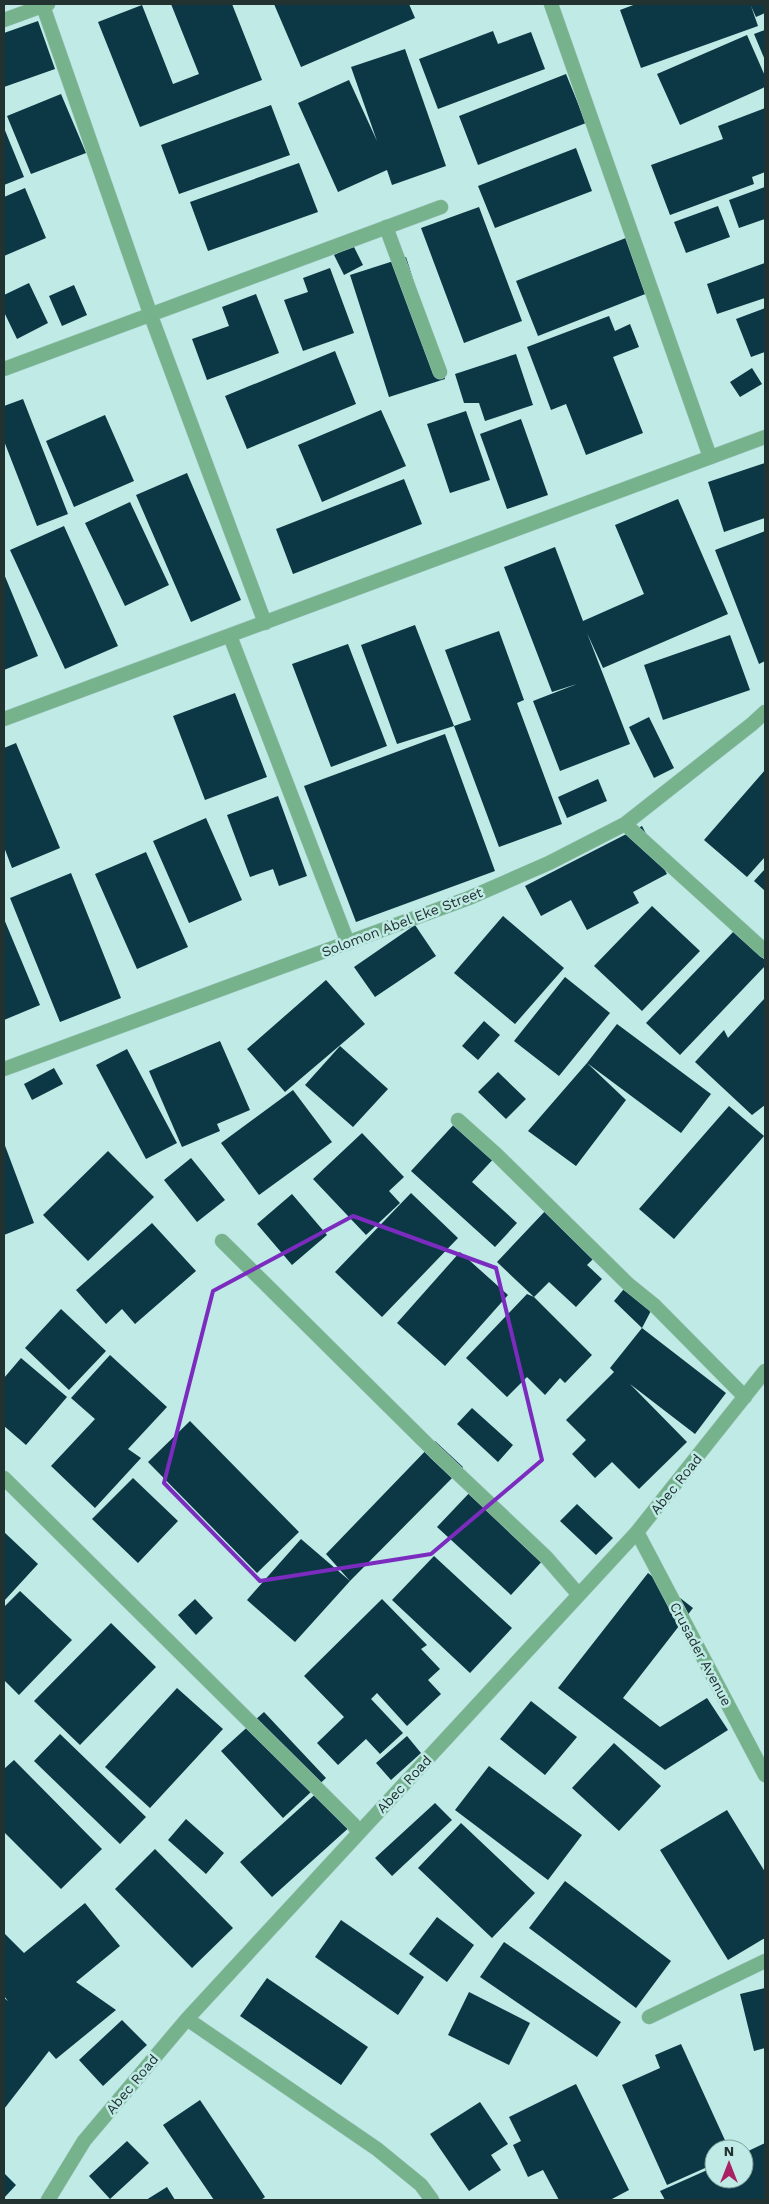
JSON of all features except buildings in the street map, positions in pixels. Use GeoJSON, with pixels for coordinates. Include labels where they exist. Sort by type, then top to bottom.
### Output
{"type":"FeatureCollection","features":[{"type":"Feature","properties":{"kind":"street"},"geometry":{"type":"LineString","coordinates":[[551,4],[710,457]]}},
{"type":"Feature","properties":{"kind":"street"},"geometry":{"type":"LineString","coordinates":[[4,20],[45,5],[150,316],[266,623]]}},
{"type":"Feature","properties":{"kind":"street"},"geometry":{"type":"LineString","coordinates":[[4,369],[441,207]]}},
{"type":"Feature","properties":{"kind":"street"},"geometry":{"type":"LineString","coordinates":[[386,228],[440,372]]}},
{"type":"Feature","properties":{"kind":"street"},"geometry":{"type":"LineString","coordinates":[[4,719],[765,437]]}},
{"type":"Feature","properties":{"kind":"street"},"geometry":{"type":"LineString","coordinates":[[230,636],[348,942]]}},
{"type":"Feature","properties":{"kind":"street","name":"Solomon Abel Eke Street"},"geometry":{"type":"LineString","coordinates":[[4,1068],[478,894],[549,863],[625,824],[765,712]]}},
{"type":"Feature","properties":{"kind":"street"},"geometry":{"type":"LineString","coordinates":[[625,824],[765,951]]}},
{"type":"Feature","properties":{"kind":"street"},"geometry":{"type":"LineString","coordinates":[[458,1120],[497,1155],[628,1284],[654,1305],[745,1397]]}},
{"type":"Feature","properties":{"kind":"street"},"geometry":{"type":"LineString","coordinates":[[222,1241],[435,1452],[546,1557],[579,1595]]}},
{"type":"Feature","properties":{"kind":"street","name":"Abec Road"},"geometry":{"type":"LineString","coordinates":[[48,2200],[84,2141],[186,2019],[637,1532],[765,1371]]}},
{"type":"Feature","properties":{"kind":"street"},"geometry":{"type":"LineString","coordinates":[[4,1478],[346,1817],[359,1833]]}},
{"type":"Feature","properties":{"kind":"street","name":"Crusader Avenue"},"geometry":{"type":"LineString","coordinates":[[637,1532],[765,1775]]}},
{"type":"Feature","properties":{"kind":"street"},"geometry":{"type":"LineString","coordinates":[[649,2018],[765,1961]]}},
{"type":"Feature","properties":{"kind":"street"},"geometry":{"type":"LineString","coordinates":[[186,2019],[377,2149],[421,2184],[432,2200]]}},
{"type":"Feature","properties":{"kind":"highlighted area"},"geometry":{"type":"Polygon","coordinates":[[[353,1216],[496,1268],[542,1460],[431,1554],[260,1581],[164,1483],[213,1291],[353,1216]]]}}]}
